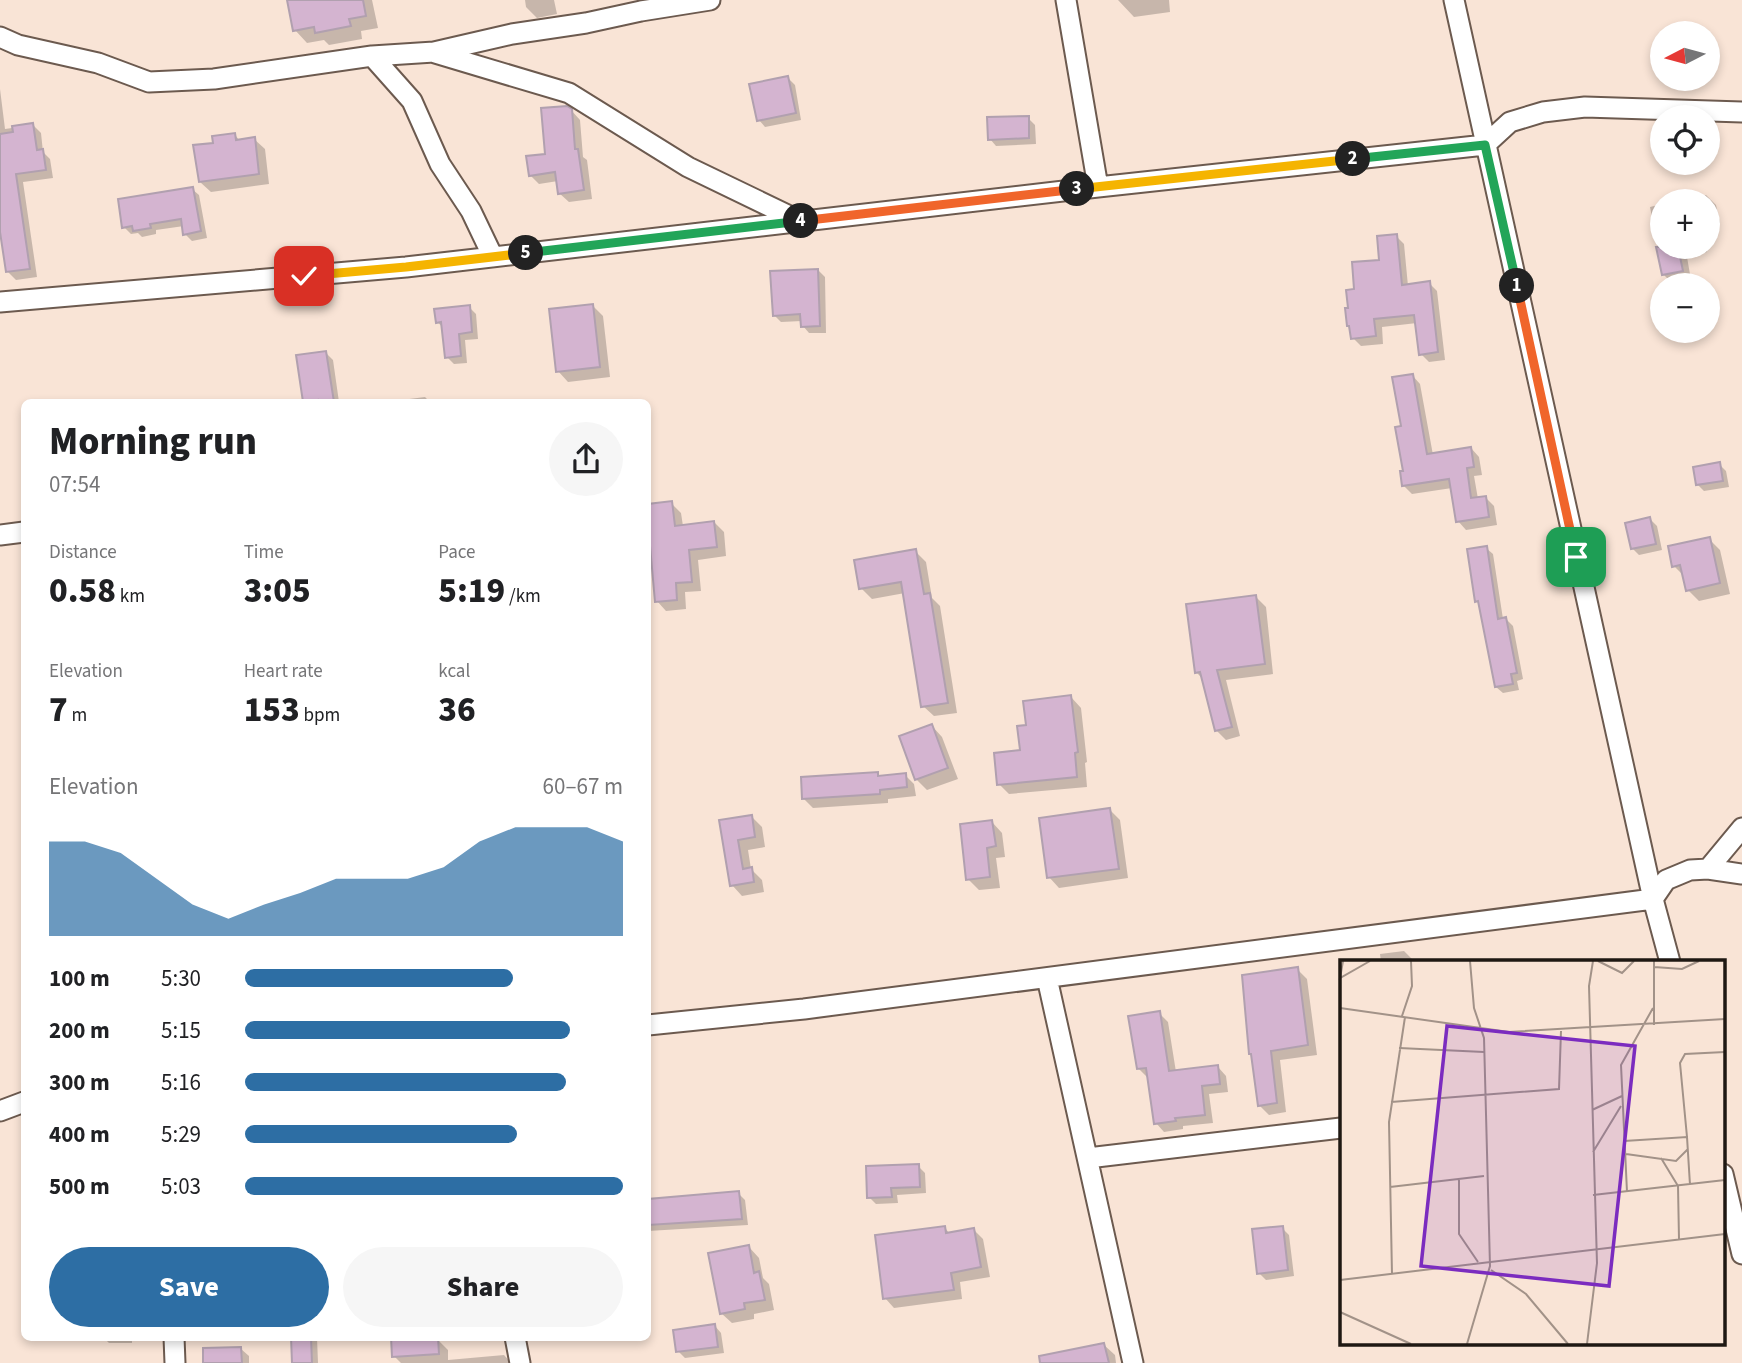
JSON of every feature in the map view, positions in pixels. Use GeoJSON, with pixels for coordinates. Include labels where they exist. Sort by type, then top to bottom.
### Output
{"type":"FeatureCollection","features":[{"type":"Feature","properties":{"kind":"street"},"geometry":{"type":"LineString","coordinates":[[1066,0],[1098,187]]}},
{"type":"Feature","properties":{"kind":"street"},"geometry":{"type":"LineString","coordinates":[[1454,0],[1667,960]]}},
{"type":"Feature","properties":{"kind":"street"},"geometry":{"type":"LineString","coordinates":[[0,37],[18,45],[98,63],[149,82],[215,79],[372,56],[434,52],[512,34],[698,1]]}},
{"type":"Feature","properties":{"kind":"street"},"geometry":{"type":"LineString","coordinates":[[434,52],[569,93],[688,167],[800,221]]}},
{"type":"Feature","properties":{"kind":"street"},"geometry":{"type":"LineString","coordinates":[[372,56],[412,101],[440,164],[471,211],[492,257]]}},
{"type":"Feature","properties":{"kind":"street"},"geometry":{"type":"LineString","coordinates":[[0,302],[392,268],[1485,145],[1510,122],[1543,112],[1585,107],[1742,112]]}},
{"type":"Feature","properties":{"kind":"street"},"geometry":{"type":"LineString","coordinates":[[0,535],[21,532]]}},
{"type":"Feature","properties":{"kind":"street"},"geometry":{"type":"LineString","coordinates":[[1708,869],[1742,828]]}},
{"type":"Feature","properties":{"kind":"street"},"geometry":{"type":"LineString","coordinates":[[651,1025],[762,1014],[1653,899],[1666,880],[1690,870],[1708,869],[1742,874]]}},
{"type":"Feature","properties":{"kind":"street"},"geometry":{"type":"LineString","coordinates":[[1047,978],[1133,1363]]}},
{"type":"Feature","properties":{"kind":"street"},"geometry":{"type":"LineString","coordinates":[[0,1111],[21,1103]]}},
{"type":"Feature","properties":{"kind":"street"},"geometry":{"type":"LineString","coordinates":[[1088,1158],[1340,1128]]}},
{"type":"Feature","properties":{"kind":"street"},"geometry":{"type":"LineString","coordinates":[[1724,1178],[1742,1254]]}},
{"type":"Feature","properties":{"kind":"street"},"geometry":{"type":"LineString","coordinates":[[174,1341],[175,1363]]}},
{"type":"Feature","properties":{"kind":"street"},"geometry":{"type":"LineString","coordinates":[[516,1341],[520,1363]]}},
{"type":"Feature","properties":{"kind":"building"},"geometry":{"type":"Polygon","coordinates":[[[287,0],[363,0],[366,16],[349,19],[351,26],[315,33],[314,27],[293,31],[287,0]]]}},
{"type":"Feature","properties":{"kind":"building"},"geometry":{"type":"Polygon","coordinates":[[[788,76],[796,113],[757,121],[749,84],[788,76]]]}},
{"type":"Feature","properties":{"kind":"building"},"geometry":{"type":"Polygon","coordinates":[[[567,106],[572,109],[575,149],[578,149],[584,190],[558,194],[555,172],[529,176],[526,156],[545,154],[541,108],[567,106]]]}},
{"type":"Feature","properties":{"kind":"building"},"geometry":{"type":"Polygon","coordinates":[[[1029,116],[1029,138],[988,140],[987,117],[1029,116]]]}},
{"type":"Feature","properties":{"kind":"building"},"geometry":{"type":"Polygon","coordinates":[[[33,123],[37,150],[43,149],[46,170],[16,174],[30,269],[6,272],[0,232],[0,134],[13,132],[12,126],[33,123]]]}},
{"type":"Feature","properties":{"kind":"building"},"geometry":{"type":"Polygon","coordinates":[[[235,133],[236,140],[255,137],[259,174],[199,182],[193,145],[213,143],[212,136],[235,133]]]}},
{"type":"Feature","properties":{"kind":"building"},"geometry":{"type":"Polygon","coordinates":[[[193,187],[201,231],[183,235],[181,219],[150,224],[151,228],[133,231],[132,226],[122,228],[118,199],[193,187]]]}},
{"type":"Feature","properties":{"kind":"building"},"geometry":{"type":"Polygon","coordinates":[[[1397,234],[1402,285],[1430,281],[1438,352],[1419,355],[1414,315],[1374,319],[1376,336],[1351,339],[1345,308],[1348,308],[1346,290],[1354,289],[1352,262],[1379,260],[1377,236],[1397,234]]]}},
{"type":"Feature","properties":{"kind":"building"},"geometry":{"type":"Polygon","coordinates":[[[1659,259],[1680,259],[1683,271],[1662,273],[1659,259]]]}},
{"type":"Feature","properties":{"kind":"building"},"geometry":{"type":"Polygon","coordinates":[[[818,269],[820,326],[801,327],[800,314],[773,316],[770,271],[818,269]]]}},
{"type":"Feature","properties":{"kind":"building"},"geometry":{"type":"Polygon","coordinates":[[[593,304],[600,367],[556,372],[549,309],[593,304]]]}},
{"type":"Feature","properties":{"kind":"building"},"geometry":{"type":"Polygon","coordinates":[[[470,305],[472,332],[459,334],[461,356],[445,358],[441,322],[436,323],[434,309],[470,305]]]}},
{"type":"Feature","properties":{"kind":"building"},"geometry":{"type":"Polygon","coordinates":[[[326,351],[334,399],[303,399],[296,355],[326,351]]]}},
{"type":"Feature","properties":{"kind":"building"},"geometry":{"type":"Polygon","coordinates":[[[1413,374],[1427,454],[1471,447],[1474,467],[1467,468],[1471,498],[1486,496],[1489,517],[1456,522],[1449,479],[1402,486],[1400,471],[1403,471],[1395,427],[1401,426],[1392,377],[1413,374]]]}},
{"type":"Feature","properties":{"kind":"building"},"geometry":{"type":"Polygon","coordinates":[[[1720,462],[1723,481],[1696,485],[1693,467],[1720,462]]]}},
{"type":"Feature","properties":{"kind":"building"},"geometry":{"type":"Polygon","coordinates":[[[672,501],[675,526],[714,521],[717,547],[689,550],[692,582],[676,583],[677,600],[655,602],[651,557],[651,504],[672,501]]]}},
{"type":"Feature","properties":{"kind":"building"},"geometry":{"type":"Polygon","coordinates":[[[1650,517],[1656,544],[1631,549],[1625,523],[1650,517]]]}},
{"type":"Feature","properties":{"kind":"building"},"geometry":{"type":"Polygon","coordinates":[[[1710,537],[1720,583],[1686,591],[1680,565],[1672,567],[1668,546],[1710,537]]]}},
{"type":"Feature","properties":{"kind":"building"},"geometry":{"type":"Polygon","coordinates":[[[1487,546],[1498,619],[1506,617],[1517,673],[1511,674],[1513,684],[1495,687],[1478,601],[1475,602],[1467,549],[1487,546]]]}},
{"type":"Feature","properties":{"kind":"building"},"geometry":{"type":"Polygon","coordinates":[[[916,549],[924,594],[930,593],[948,703],[921,707],[901,582],[859,589],[854,560],[916,549]]]}},
{"type":"Feature","properties":{"kind":"building"},"geometry":{"type":"Polygon","coordinates":[[[1256,595],[1265,664],[1217,670],[1232,727],[1215,731],[1200,672],[1195,673],[1186,604],[1256,595]]]}},
{"type":"Feature","properties":{"kind":"building"},"geometry":{"type":"Polygon","coordinates":[[[1071,695],[1078,752],[1075,753],[1077,777],[997,785],[994,753],[1020,750],[1017,726],[1026,725],[1023,701],[1071,695]]]}},
{"type":"Feature","properties":{"kind":"building"},"geometry":{"type":"Polygon","coordinates":[[[932,724],[948,768],[915,780],[899,736],[932,724]]]}},
{"type":"Feature","properties":{"kind":"building"},"geometry":{"type":"Polygon","coordinates":[[[878,772],[878,776],[906,773],[907,787],[880,790],[880,794],[802,799],[801,777],[878,772]]]}},
{"type":"Feature","properties":{"kind":"building"},"geometry":{"type":"Polygon","coordinates":[[[1110,808],[1119,869],[1047,878],[1039,818],[1110,808]]]}},
{"type":"Feature","properties":{"kind":"building"},"geometry":{"type":"Polygon","coordinates":[[[752,815],[755,837],[738,840],[743,869],[752,867],[754,882],[730,886],[719,820],[752,815]]]}},
{"type":"Feature","properties":{"kind":"building"},"geometry":{"type":"Polygon","coordinates":[[[992,820],[996,846],[987,848],[990,877],[966,880],[960,824],[992,820]]]}},
{"type":"Feature","properties":{"kind":"building"},"geometry":{"type":"Polygon","coordinates":[[[1298,967],[1308,1045],[1271,1051],[1277,1103],[1258,1106],[1249,1054],[1242,975],[1298,967]]]}},
{"type":"Feature","properties":{"kind":"building"},"geometry":{"type":"Polygon","coordinates":[[[1160,1011],[1169,1071],[1218,1065],[1220,1084],[1202,1086],[1205,1115],[1175,1118],[1176,1121],[1154,1124],[1146,1068],[1137,1069],[1128,1016],[1160,1011]]]}},
{"type":"Feature","properties":{"kind":"building"},"geometry":{"type":"Polygon","coordinates":[[[919,1164],[920,1187],[891,1188],[892,1197],[867,1198],[866,1166],[919,1164]]]}},
{"type":"Feature","properties":{"kind":"building"},"geometry":{"type":"Polygon","coordinates":[[[739,1191],[742,1219],[651,1225],[651,1199],[739,1191]]]}},
{"type":"Feature","properties":{"kind":"building"},"geometry":{"type":"Polygon","coordinates":[[[945,1226],[946,1233],[974,1228],[981,1267],[951,1273],[954,1290],[883,1299],[875,1235],[945,1226]]]}},
{"type":"Feature","properties":{"kind":"building"},"geometry":{"type":"Polygon","coordinates":[[[1283,1226],[1288,1270],[1257,1274],[1252,1229],[1283,1226]]]}},
{"type":"Feature","properties":{"kind":"building"},"geometry":{"type":"Polygon","coordinates":[[[749,1245],[754,1273],[759,1271],[765,1300],[744,1303],[745,1309],[720,1314],[708,1253],[749,1245]]]}},
{"type":"Feature","properties":{"kind":"building"},"geometry":{"type":"Polygon","coordinates":[[[715,1324],[718,1347],[676,1352],[673,1330],[715,1324]]]}},
{"type":"Feature","properties":{"kind":"building"},"geometry":{"type":"Polygon","coordinates":[[[291,1341],[311,1341],[312,1363],[292,1363],[291,1341]]]}},
{"type":"Feature","properties":{"kind":"building"},"geometry":{"type":"Polygon","coordinates":[[[391,1341],[438,1341],[439,1354],[392,1357],[391,1341]]]}},
{"type":"Feature","properties":{"kind":"building"},"geometry":{"type":"Polygon","coordinates":[[[1104,1343],[1109,1363],[1040,1363],[1039,1356],[1104,1343]]]}},
{"type":"Feature","properties":{"kind":"building"},"geometry":{"type":"Polygon","coordinates":[[[241,1347],[242,1363],[203,1363],[203,1348],[241,1347]]]}},
{"type":"Feature","properties":{"kind":"route"},"geometry":{"type":"LineString","coordinates":[[304,276],[406,267],[1485,145],[1576,557]]}}]}
